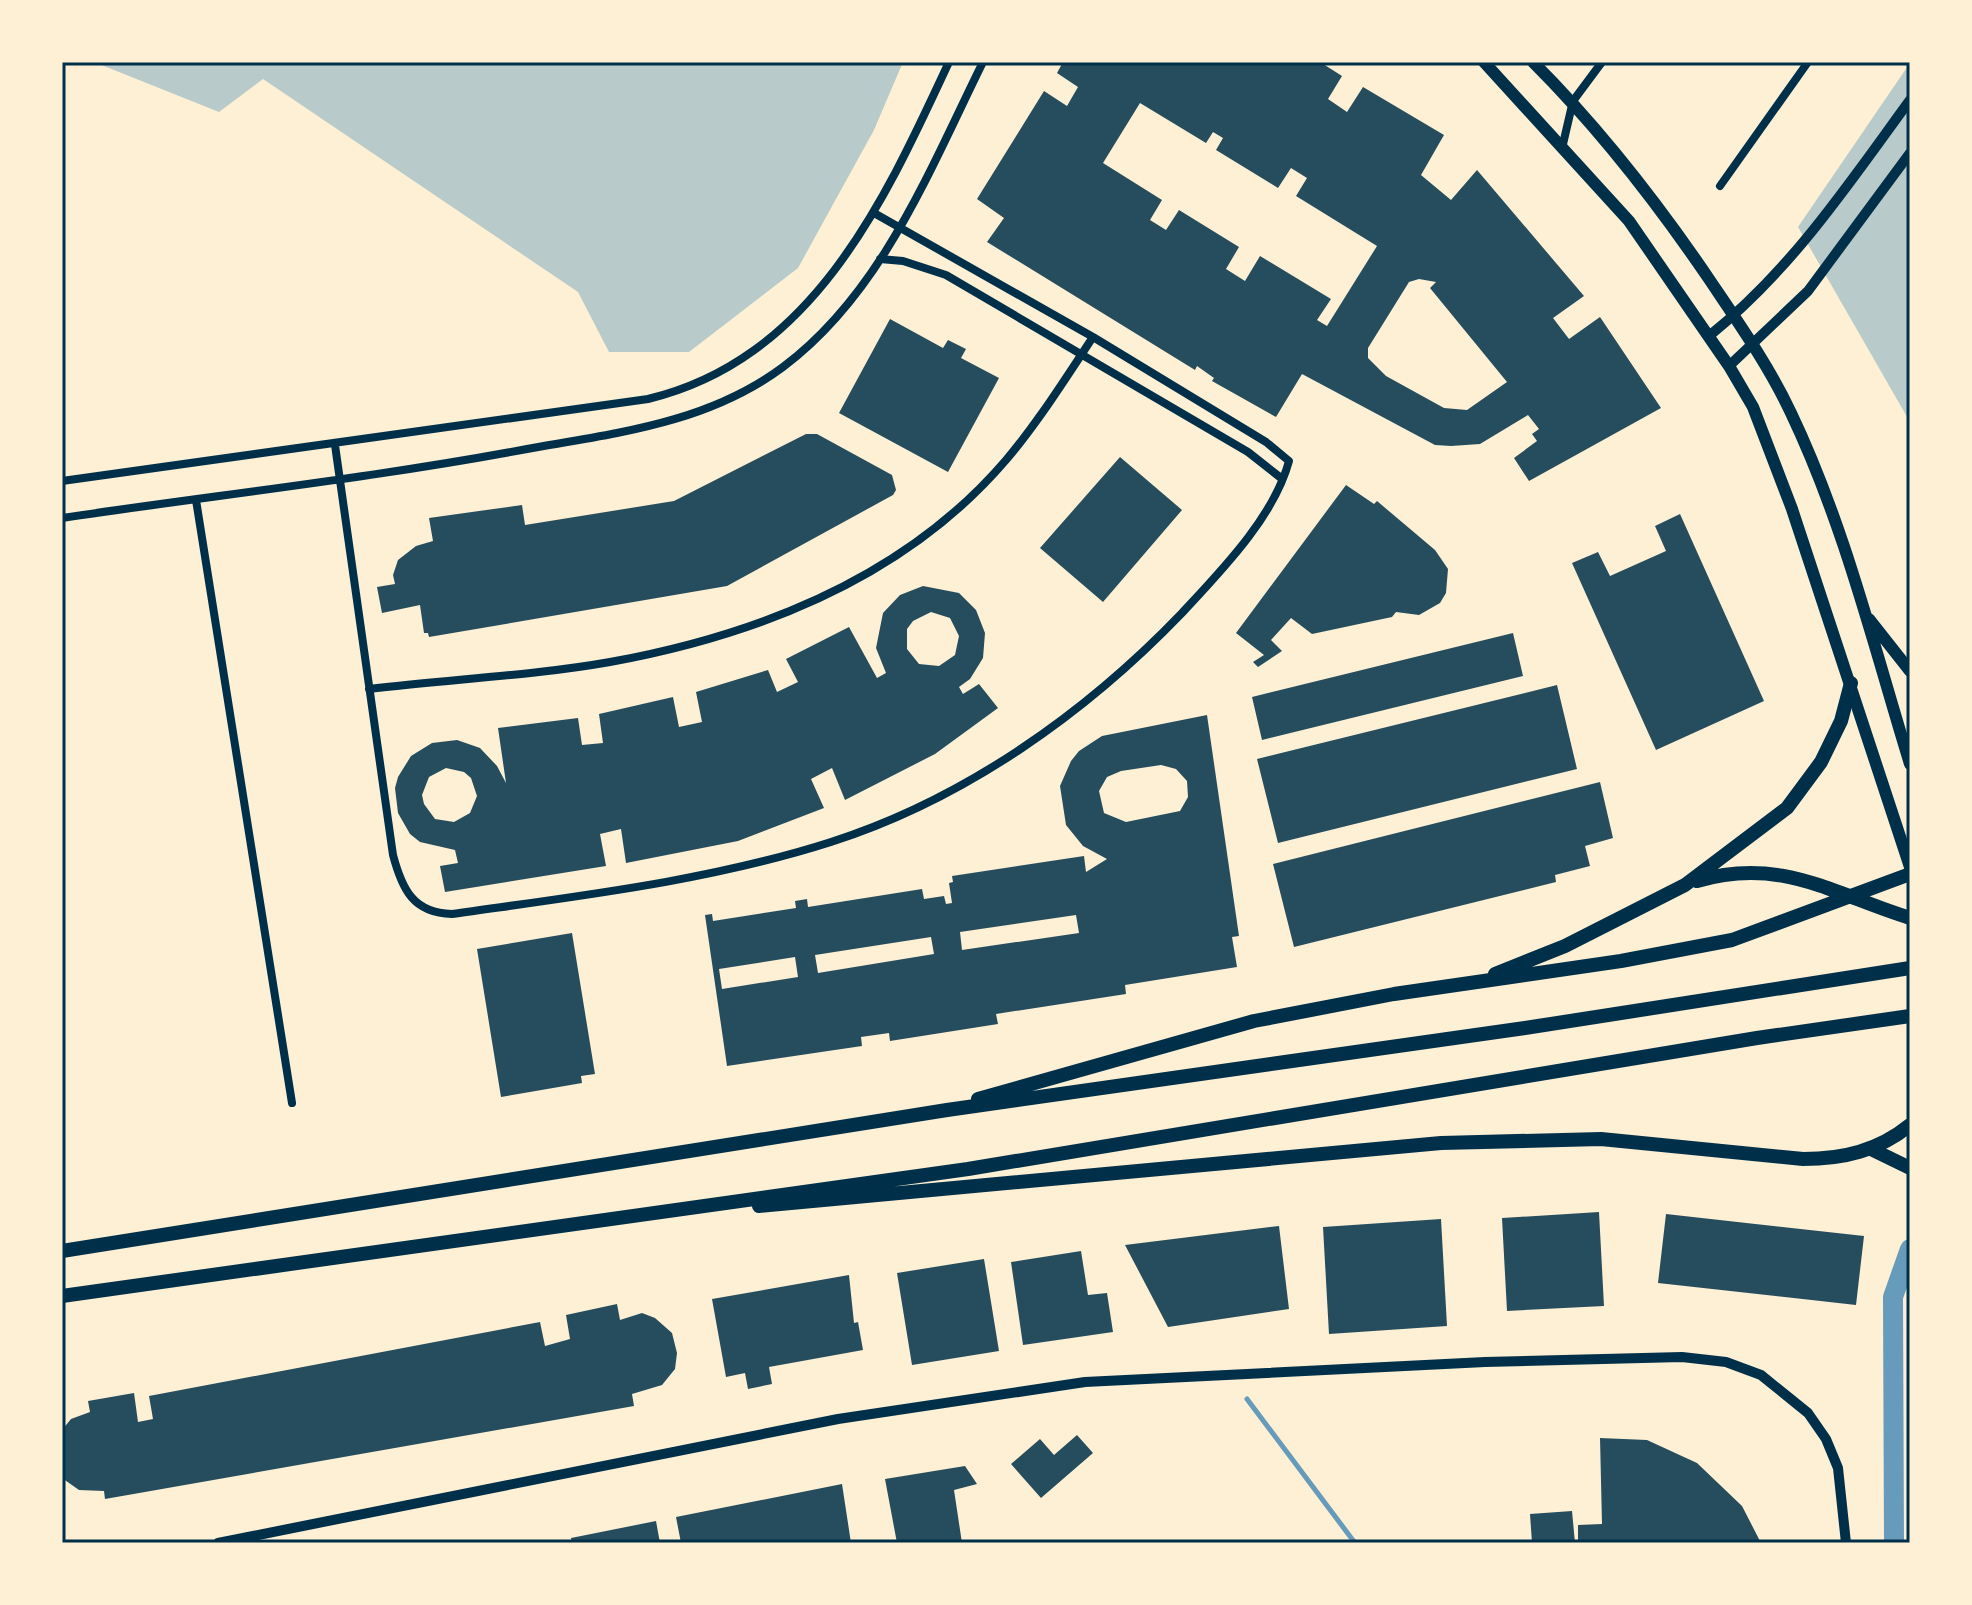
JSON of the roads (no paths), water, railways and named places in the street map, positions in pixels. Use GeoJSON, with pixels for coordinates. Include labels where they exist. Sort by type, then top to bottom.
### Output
{"type":"FeatureCollection","features":[{"type":"Feature","properties":{"kind":"highway"},"geometry":{"type":"LineString","coordinates":[[1476,982],[1565,946],[1685,885],[1787,808],[1807,786],[1841,721],[1851,683]]}},
{"type":"Feature","properties":{"kind":"highway"},"geometry":{"type":"LineString","coordinates":[[1685,885],[1722,874],[1778,873],[1910,918]]}},
{"type":"Feature","properties":{"kind":"highway"},"geometry":{"type":"LineString","coordinates":[[947,1110],[1053,1076],[1254,1021],[1732,940],[1910,874]]}},
{"type":"Feature","properties":{"kind":"highway"},"geometry":{"type":"LineString","coordinates":[[62,1251],[947,1110],[1910,968]]}},
{"type":"Feature","properties":{"kind":"highway"},"geometry":{"type":"LineString","coordinates":[[62,1296],[154,1280],[730,1204],[968,1169],[1757,1038],[1910,1016]]}},
{"type":"Feature","properties":{"kind":"highway"},"geometry":{"type":"LineString","coordinates":[[730,1204],[776,1207],[1441,1143],[1601,1139],[1803,1159],[1836,1159],[1871,1149],[1910,1125]]}},
{"type":"Feature","properties":{"kind":"highway"},"geometry":{"type":"LineString","coordinates":[[1871,1149],[1910,1168]]}},
{"type":"Feature","properties":{"kind":"main road"},"geometry":{"type":"LineString","coordinates":[[1484,62],[1563,144],[1629,221],[1729,366],[1769,443],[1910,867]]}},
{"type":"Feature","properties":{"kind":"main road"},"geometry":{"type":"LineString","coordinates":[[1533,62],[1573,101],[1653,196],[1734,316],[1790,410],[1819,476],[1910,764]]}},
{"type":"Feature","properties":{"kind":"main road"},"geometry":{"type":"LineString","coordinates":[[1864,613],[1910,671]]}},
{"type":"Feature","properties":{"kind":"street"},"geometry":{"type":"LineString","coordinates":[[62,481],[648,399],[685,387],[740,360],[800,314],[835,272],[874,213],[949,62]]}},
{"type":"Feature","properties":{"kind":"street"},"geometry":{"type":"LineString","coordinates":[[62,518],[429,468],[668,423],[711,408],[784,366],[844,306],[901,227],[983,62]]}},
{"type":"Feature","properties":{"kind":"street"},"geometry":{"type":"LineString","coordinates":[[1563,144],[1573,101],[1602,62]]}},
{"type":"Feature","properties":{"kind":"street"},"geometry":{"type":"LineString","coordinates":[[1720,186],[1808,62]]}},
{"type":"Feature","properties":{"kind":"street"},"geometry":{"type":"LineString","coordinates":[[1709,336],[1734,316],[1809,240],[1910,100]]}},
{"type":"Feature","properties":{"kind":"street"},"geometry":{"type":"LineString","coordinates":[[1729,366],[1808,291],[1910,153]]}},
{"type":"Feature","properties":{"kind":"street"},"geometry":{"type":"LineString","coordinates":[[335,445],[396,867],[406,892],[427,910],[452,914],[762,862],[832,842],[909,812],[988,769],[1075,712],[1188,606],[1250,533],[1289,461],[1272,446],[1093,337],[874,213]]}},
{"type":"Feature","properties":{"kind":"street"},"geometry":{"type":"LineString","coordinates":[[880,259],[903,261],[946,275],[1248,452],[1281,478]]}},
{"type":"Feature","properties":{"kind":"street"},"geometry":{"type":"LineString","coordinates":[[369,689],[607,663],[737,630],[794,611],[888,561],[957,509],[1004,462],[1030,430],[1093,337]]}},
{"type":"Feature","properties":{"kind":"street"},"geometry":{"type":"LineString","coordinates":[[196,500],[292,1103]]}},
{"type":"Feature","properties":{"kind":"street"},"geometry":{"type":"LineString","coordinates":[[218,1543],[838,1419],[1085,1382],[1485,1362],[1682,1357],[1726,1362],[1761,1375],[1808,1413],[1826,1439],[1838,1468],[1846,1543]]}},
{"type":"Feature","properties":{"kind":"waterway"},"geometry":{"type":"LineString","coordinates":[[1894,1543],[1893,1297],[1910,1249]]}},
{"type":"Feature","properties":{"kind":"waterway"},"geometry":{"type":"LineString","coordinates":[[1247,1399],[1355,1543]]}}]}
